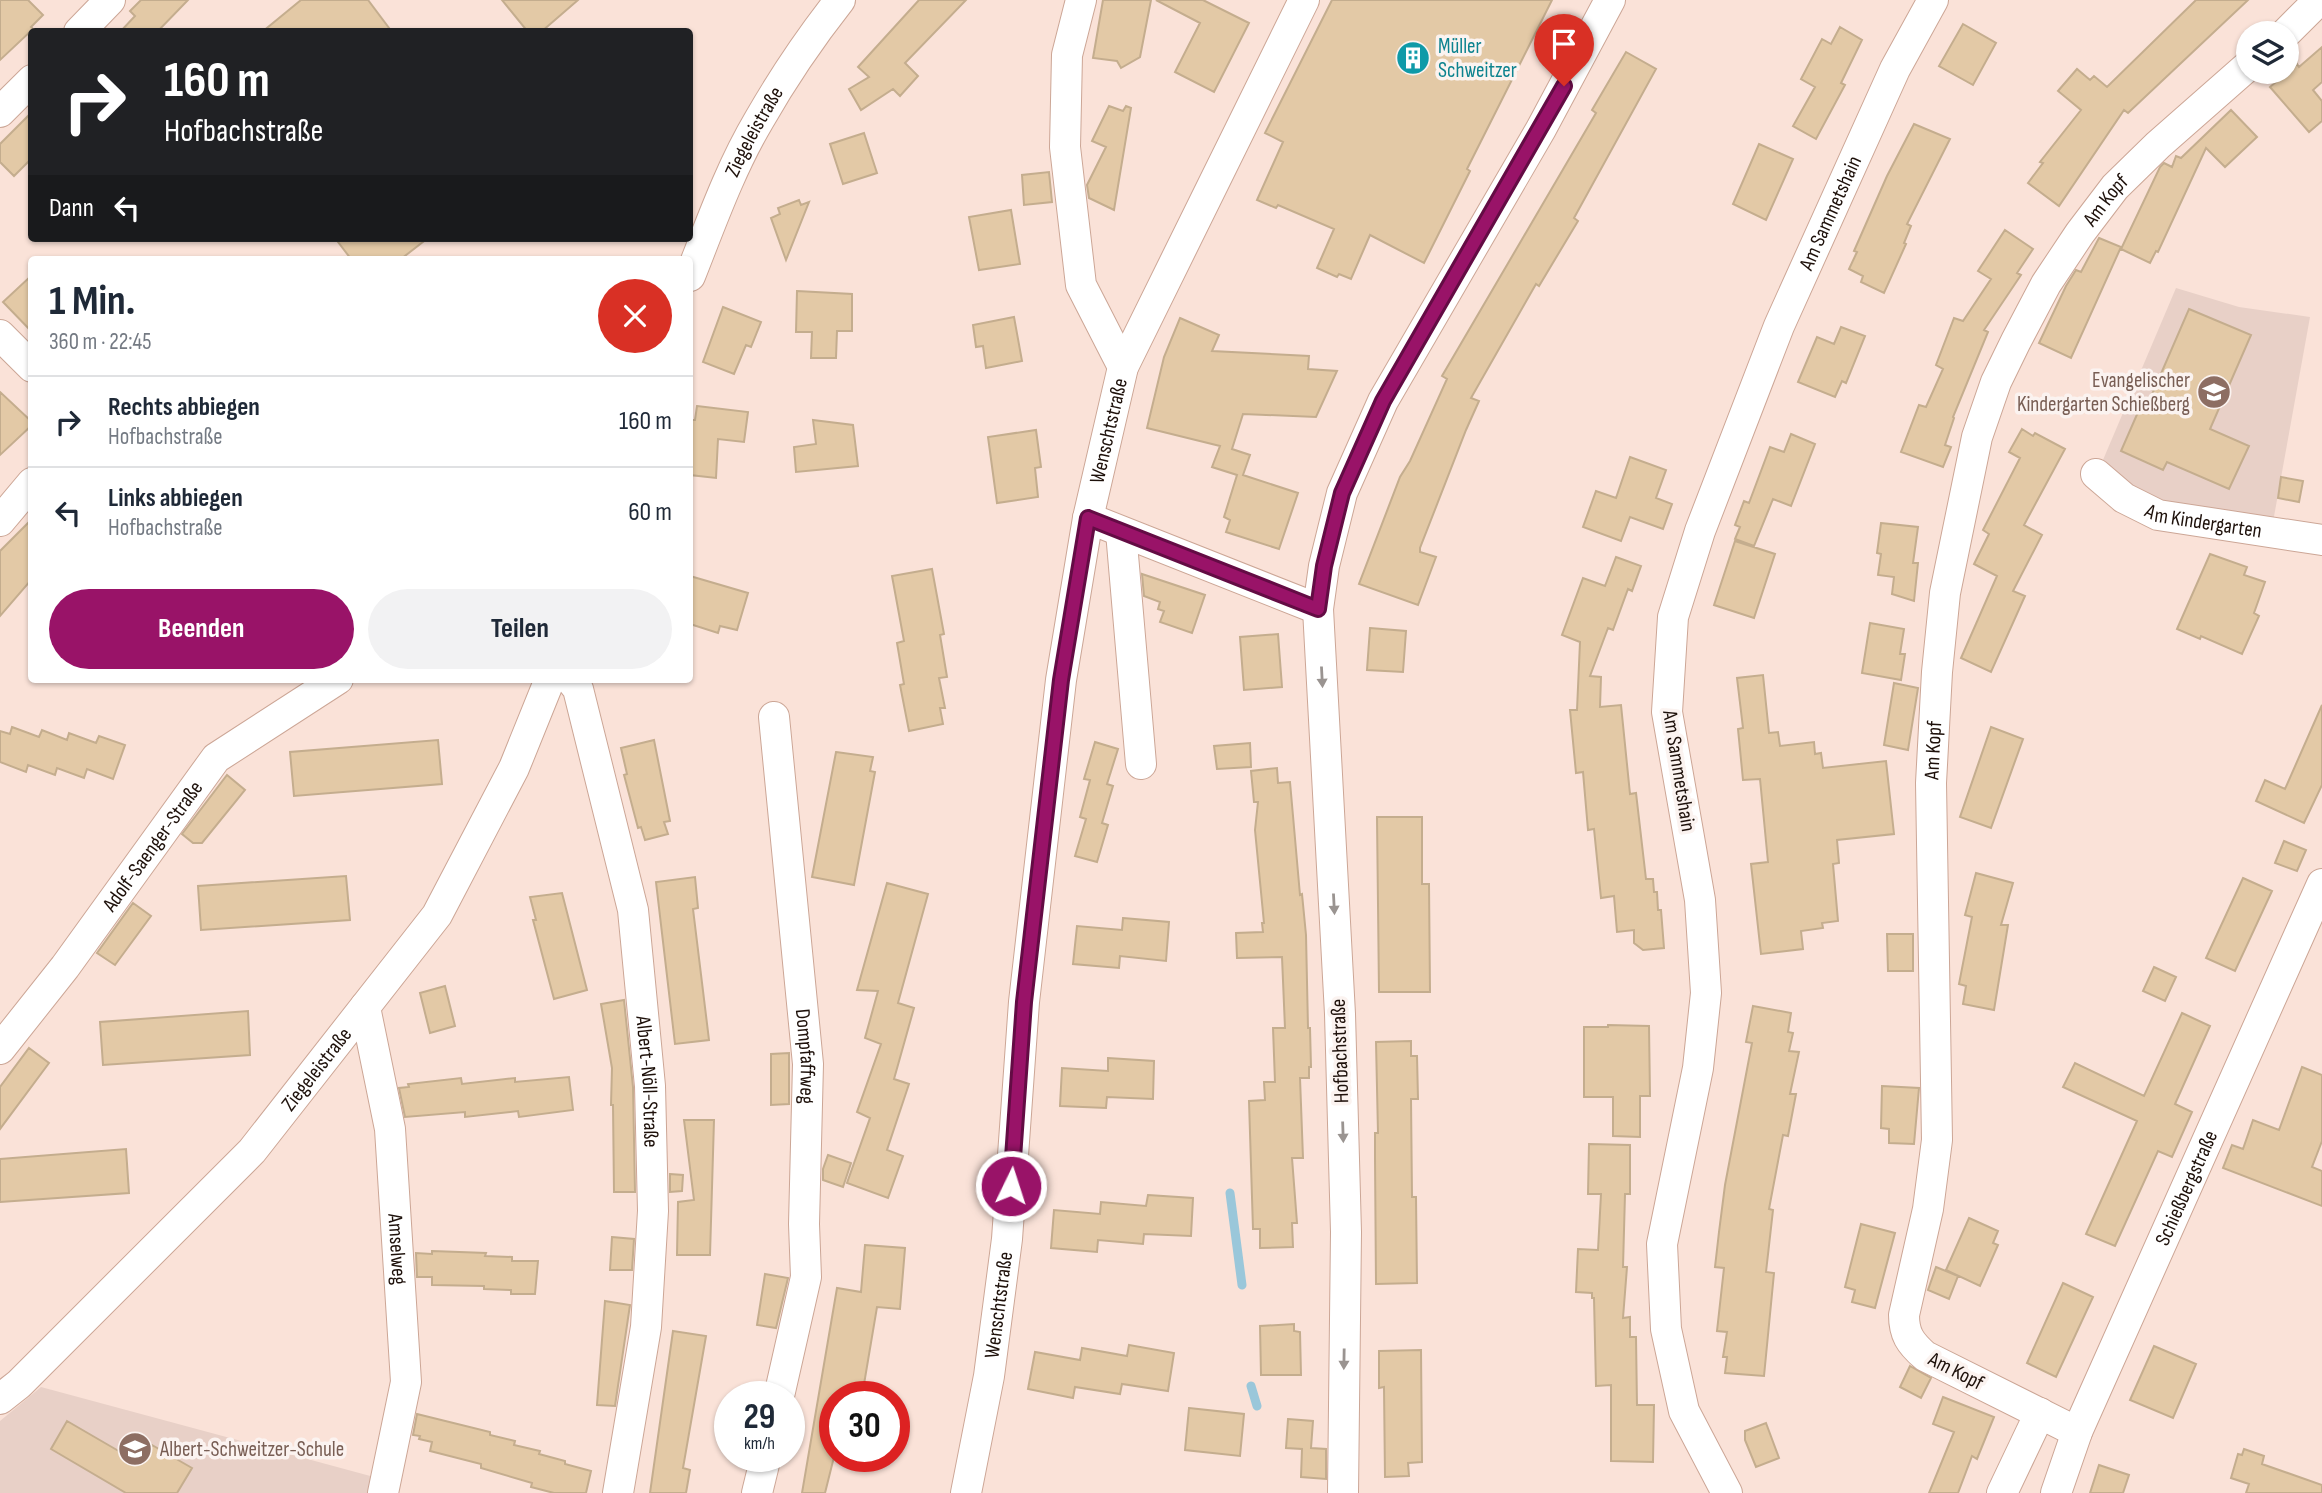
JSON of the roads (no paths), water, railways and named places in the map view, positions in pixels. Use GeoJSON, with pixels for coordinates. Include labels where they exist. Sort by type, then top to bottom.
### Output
{"type":"FeatureCollection","features":[{"type":"Feature","properties":{"kind":"street"},"geometry":{"type":"LineString","coordinates":[[83,28],[110,0]]}},
{"type":"Feature","properties":{"kind":"street","name":"Ziegeleistraße"},"geometry":{"type":"LineString","coordinates":[[693,268],[724,189],[758,121],[808,41],[840,0]]}},
{"type":"Feature","properties":{"kind":"street","name":"Wenschtstraße"},"geometry":{"type":"LineString","coordinates":[[1081,0],[1067,55],[1065,147],[1081,285],[1123,366]]}},
{"type":"Feature","properties":{"kind":"street","name":"Wenschtstraße"},"geometry":{"type":"LineString","coordinates":[[966,1493],[989,1376],[1007,1239],[1026,988],[1061,680],[1088,518],[1123,366],[1304,0]]}},
{"type":"Feature","properties":{"kind":"street","name":"Hofbachstraße"},"geometry":{"type":"LineString","coordinates":[[1343,1493],[1346,1232],[1341,1055],[1318,609],[1324,566],[1342,493],[1383,401],[1541,129],[1610,0]]}},
{"type":"Feature","properties":{"kind":"street","name":"Am Sammetshain"},"geometry":{"type":"LineString","coordinates":[[1727,1493],[1684,1411],[1666,1329],[1662,1244],[1698,1068],[1706,993],[1700,900],[1667,712],[1673,617],[1700,531],[1779,326],[1895,69],[1933,0]]}},
{"type":"Feature","properties":{"kind":"street"},"geometry":{"type":"LineString","coordinates":[[2298,21],[2319,0]]}},
{"type":"Feature","properties":{"kind":"street","name":"Am Kopf"},"geometry":{"type":"LineString","coordinates":[[2077,1432],[1925,1356],[1909,1340],[1904,1330],[1904,1315],[1928,1209],[1937,1140],[1931,783],[1937,672],[1945,593],[1977,436],[1996,382],[2046,284],[2115,187],[2236,76]]}},
{"type":"Feature","properties":{"kind":"street"},"geometry":{"type":"LineString","coordinates":[[0,113],[28,84]]}},
{"type":"Feature","properties":{"kind":"street"},"geometry":{"type":"LineString","coordinates":[[0,335],[28,363]]}},
{"type":"Feature","properties":{"kind":"street","name":"Am Kindergarten"},"geometry":{"type":"LineString","coordinates":[[2096,474],[2124,498],[2158,515],[2322,540]]}},
{"type":"Feature","properties":{"kind":"street"},"geometry":{"type":"LineString","coordinates":[[0,522],[28,488]]}},
{"type":"Feature","properties":{"kind":"street"},"geometry":{"type":"LineString","coordinates":[[1088,518],[1318,609]]}},
{"type":"Feature","properties":{"kind":"street"},"geometry":{"type":"LineString","coordinates":[[1121,532],[1141,764]]}},
{"type":"Feature","properties":{"kind":"street","name":"Adolf-Saenger-Straße"},"geometry":{"type":"LineString","coordinates":[[0,1049],[65,967],[216,758],[332,683]]}},
{"type":"Feature","properties":{"kind":"street","name":"Ziegeleistraße"},"geometry":{"type":"LineString","coordinates":[[0,1399],[19,1384],[252,1151],[437,915],[514,768],[548,683]]}},
{"type":"Feature","properties":{"kind":"street","name":"Albert-Nöll-Straße"},"geometry":{"type":"LineString","coordinates":[[573,683],[578,689],[633,910],[650,1086],[653,1211],[646,1328],[618,1493]]}},
{"type":"Feature","properties":{"kind":"street","name":"Dompfaffweg"},"geometry":{"type":"LineString","coordinates":[[774,717],[808,1064],[804,1224],[806,1277],[782,1381]]}},
{"type":"Feature","properties":{"kind":"street","name":"Schießbergstraße"},"geometry":{"type":"LineString","coordinates":[[2056,1493],[2077,1432],[2322,884]]}},
{"type":"Feature","properties":{"kind":"street","name":"Amselweg"},"geometry":{"type":"LineString","coordinates":[[365,1007],[390,1129],[406,1382],[383,1493]]}},
{"type":"Feature","properties":{"kind":"street"},"geometry":{"type":"LineString","coordinates":[[2002,1493],[2040,1413]]}},
{"type":"Feature","properties":{"kind":"street"},"geometry":{"type":"LineString","coordinates":[[757,1493],[762,1472]]}},
{"type":"Feature","properties":{"kind":"waterway"},"geometry":{"type":"LineString","coordinates":[[1230,1193],[1242,1285]]}},
{"type":"Feature","properties":{"kind":"waterway"},"geometry":{"type":"LineString","coordinates":[[1251,1386],[1257,1406]]}},
{"type":"Feature","properties":{"kind":"place","name":"Müller Schweitzer"},"geometry":{"type":"Point","coordinates":[1413,58]}},
{"type":"Feature","properties":{"kind":"place","name":"Evangelischer Kindergarten Schießberg"},"geometry":{"type":"Point","coordinates":[2214,392]}},
{"type":"Feature","properties":{"kind":"place","name":"Albert-Schweitzer-Schule"},"geometry":{"type":"Point","coordinates":[135,1449]}}]}
